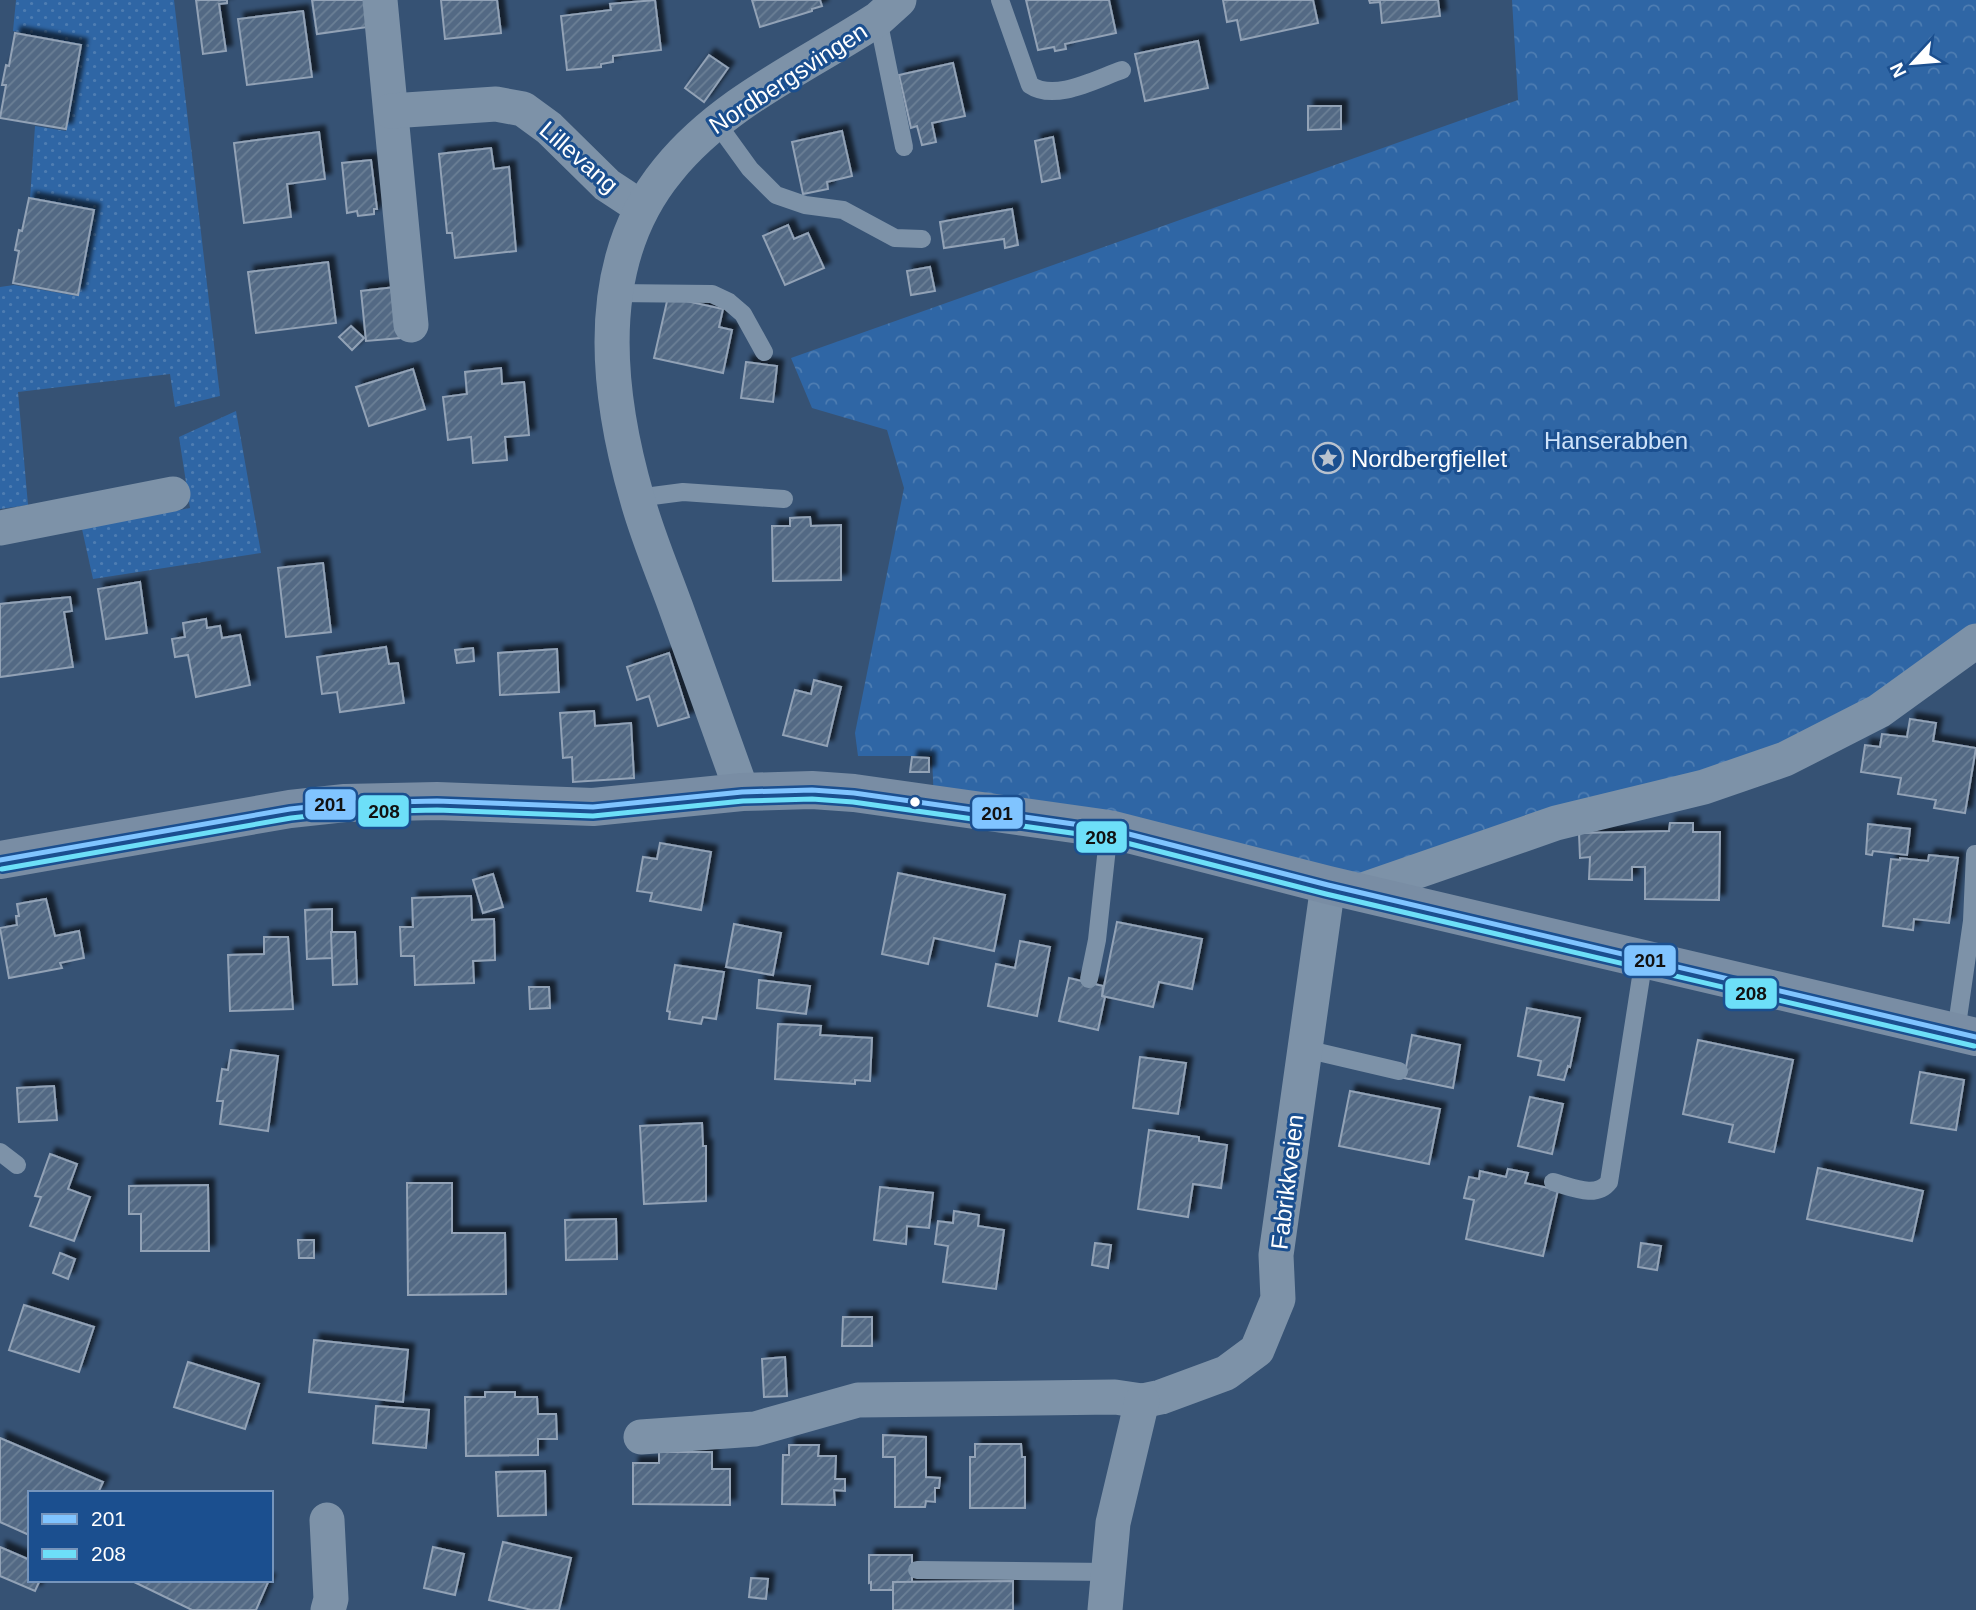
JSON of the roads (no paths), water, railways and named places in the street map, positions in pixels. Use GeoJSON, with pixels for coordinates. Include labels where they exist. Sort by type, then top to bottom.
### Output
{"type":"FeatureCollection","features":[{"type":"Feature","properties":{"kind":"street"},"geometry":{"type":"LineString","coordinates":[[380,0],[411,325]]}},
{"type":"Feature","properties":{"kind":"street","name":"Nordbergsvingen"},"geometry":{"type":"LineString","coordinates":[[742,792],[637,498],[611,367],[614,293],[624,253],[642,208],[668,169],[716,121],[889,10]]}},
{"type":"Feature","properties":{"kind":"street","name":"Lillevang"},"geometry":{"type":"LineString","coordinates":[[391,111],[496,104],[523,109],[549,128],[607,185],[642,208]]}},
{"type":"Feature","properties":{"kind":"street"},"geometry":{"type":"LineString","coordinates":[[0,528],[173,494]]}},
{"type":"Feature","properties":{"kind":"street"},"geometry":{"type":"LineString","coordinates":[[1344,888],[1556,822],[1704,787],[1785,759],[1880,711],[1976,641]]}},
{"type":"Feature","properties":{"kind":"street"},"geometry":{"type":"LineString","coordinates":[[0,860],[290,808],[345,803],[437,801],[593,807],[742,792],[812,790],[854,793],[1109,829],[1344,888],[1966,1034]]}},
{"type":"Feature","properties":{"kind":"street","name":"Fabrikkveien"},"geometry":{"type":"LineString","coordinates":[[641,1437],[755,1429],[858,1400],[1115,1397],[1142,1401],[1161,1397],[1226,1373],[1257,1350],[1278,1299],[1276,1255],[1305,1049],[1344,888]]}},
{"type":"Feature","properties":{"kind":"street"},"geometry":{"type":"LineString","coordinates":[[1105,1610],[1113,1523],[1142,1401]]}},
{"type":"Feature","properties":{"kind":"street"},"geometry":{"type":"LineString","coordinates":[[327,1520],[331,1598],[328,1610]]}},
{"type":"Feature","properties":{"kind":"lane"},"geometry":{"type":"LineString","coordinates":[[1000,0],[1030,85],[1050,92],[1122,70]]}},
{"type":"Feature","properties":{"kind":"lane"},"geometry":{"type":"LineString","coordinates":[[889,10],[904,147]]}},
{"type":"Feature","properties":{"kind":"lane"},"geometry":{"type":"LineString","coordinates":[[716,121],[750,169],[776,195],[805,205],[843,210],[895,238],[922,239]]}},
{"type":"Feature","properties":{"kind":"lane"},"geometry":{"type":"LineString","coordinates":[[614,293],[712,294],[729,302],[743,314],[764,352]]}},
{"type":"Feature","properties":{"kind":"lane"},"geometry":{"type":"LineString","coordinates":[[637,498],[683,492],[784,499]]}},
{"type":"Feature","properties":{"kind":"lane"},"geometry":{"type":"LineString","coordinates":[[1089,979],[1097,940],[1109,829]]}},
{"type":"Feature","properties":{"kind":"lane"},"geometry":{"type":"LineString","coordinates":[[1966,1034],[1975,854]]}},
{"type":"Feature","properties":{"kind":"lane"},"geometry":{"type":"LineString","coordinates":[[1553,1182],[1595,1192],[1604,1189],[1609,1182],[1644,958]]}},
{"type":"Feature","properties":{"kind":"lane"},"geometry":{"type":"LineString","coordinates":[[1305,1049],[1399,1070]]}},
{"type":"Feature","properties":{"kind":"lane"},"geometry":{"type":"LineString","coordinates":[[0,1152],[17,1165]]}},
{"type":"Feature","properties":{"kind":"lane"},"geometry":{"type":"LineString","coordinates":[[917,1570],[1109,1572]]}},
{"type":"Feature","properties":{"kind":"place","name":"Nordbergfjellet"},"geometry":{"type":"Point","coordinates":[1328,458]}},
{"type":"Feature","properties":{"kind":"park label","name":"Hanserabben"},"geometry":{"type":"Point","coordinates":[1616,440]}}]}
